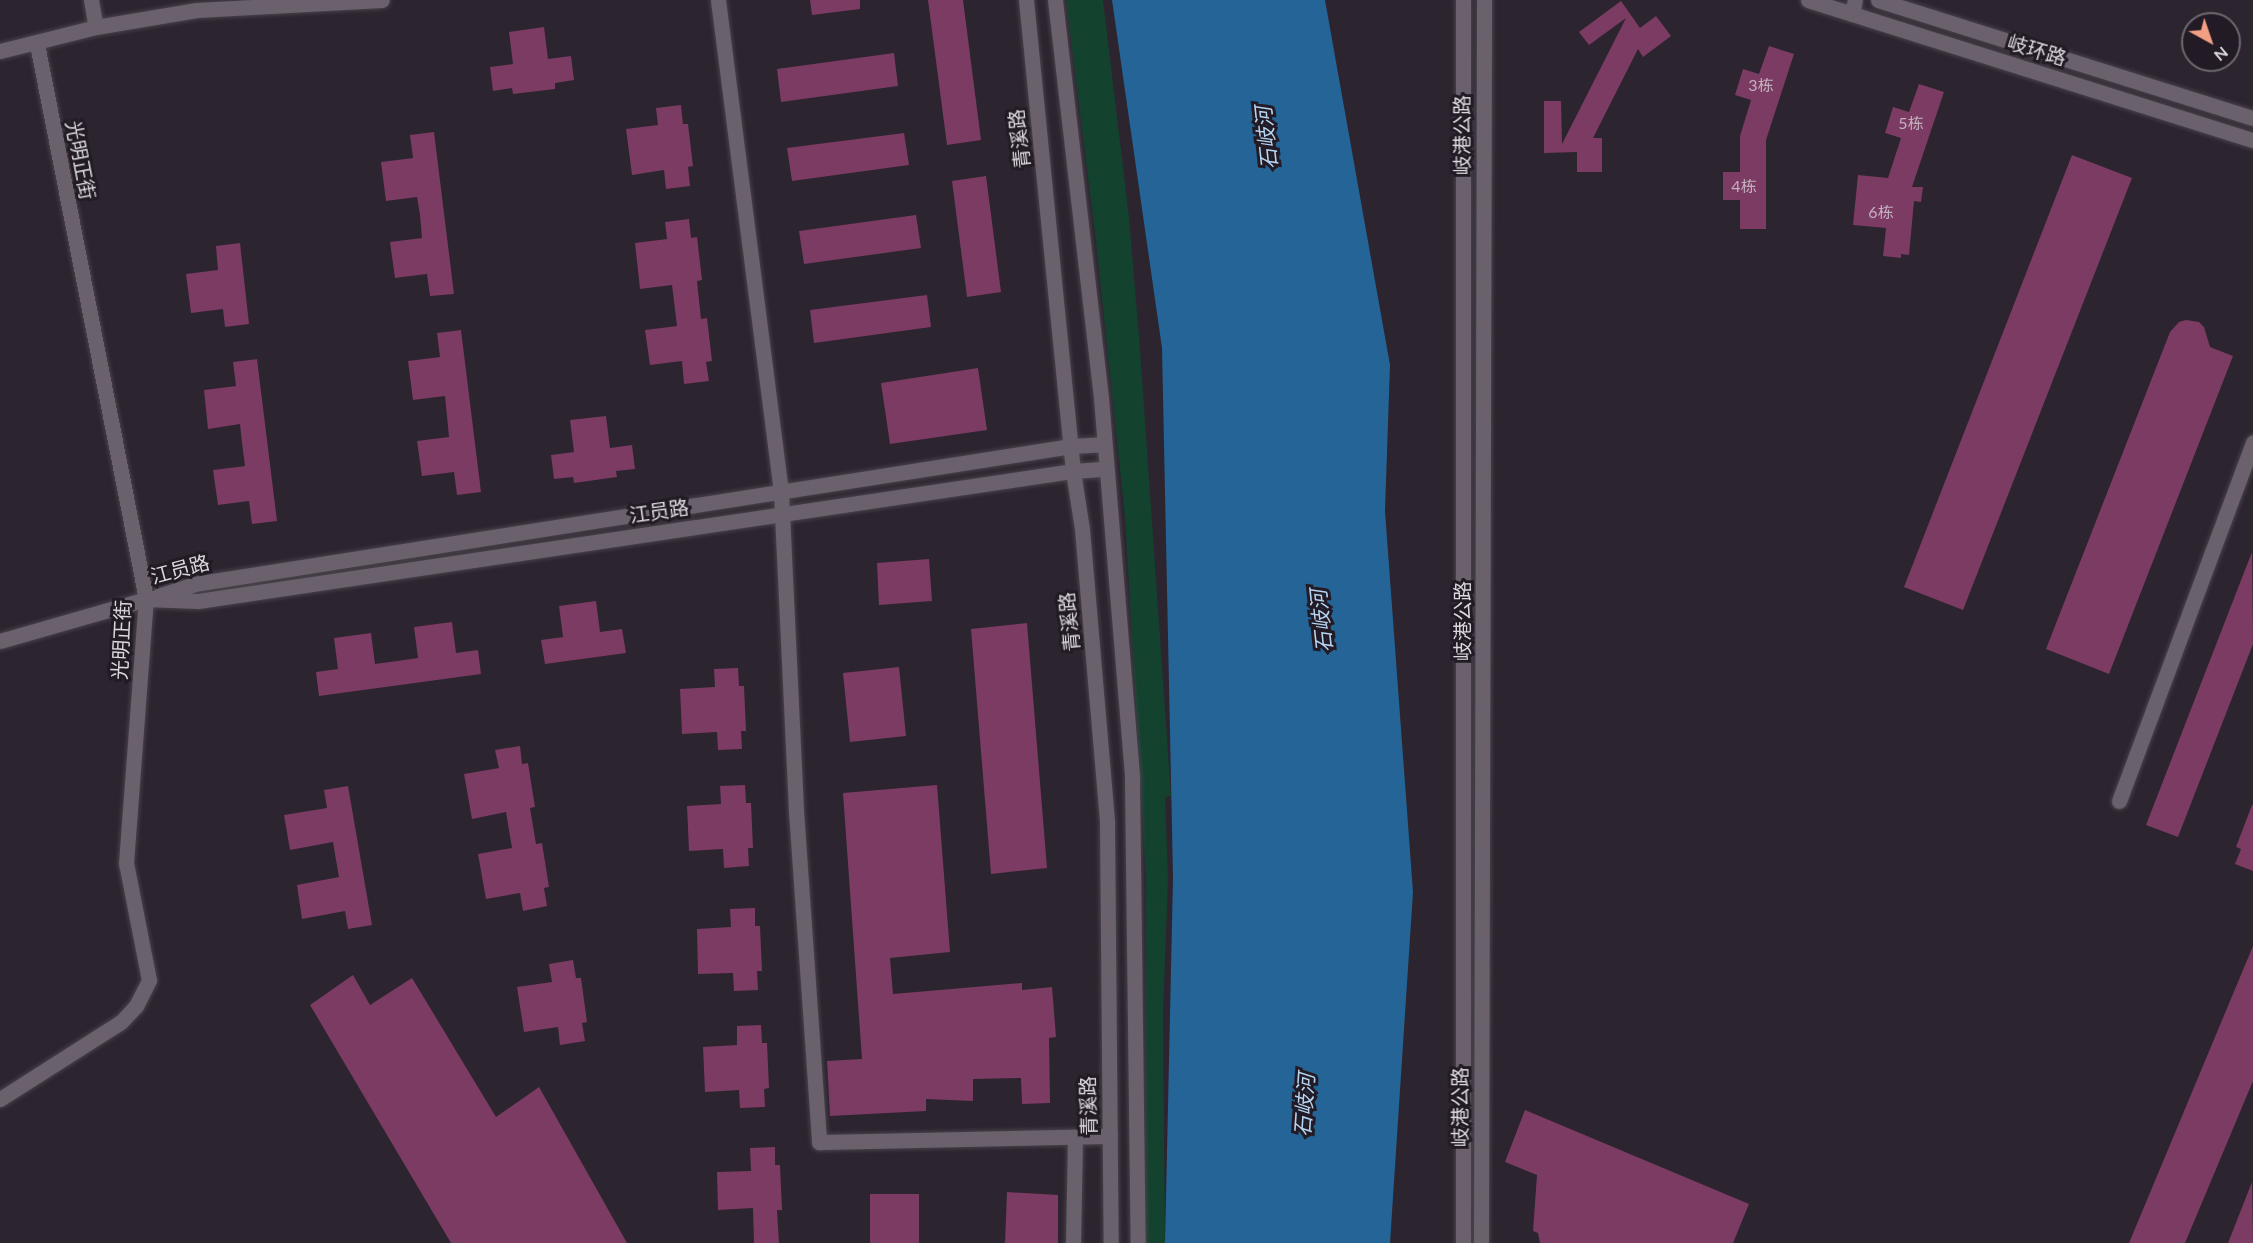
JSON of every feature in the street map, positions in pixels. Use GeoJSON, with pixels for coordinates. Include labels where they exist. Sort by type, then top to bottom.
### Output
{"type":"FeatureCollection","features":[{"type":"Feature","properties":{"kind":"street"},"geometry":{"type":"LineString","coordinates":[[91,0],[96,27]]}},
{"type":"Feature","properties":{"kind":"street"},"geometry":{"type":"LineString","coordinates":[[289,3],[308,0]]}},
{"type":"Feature","properties":{"kind":"street"},"geometry":{"type":"LineString","coordinates":[[0,51],[37,44],[96,27],[197,10],[289,3],[381,0]]}},
{"type":"Feature","properties":{"kind":"street"},"geometry":{"type":"LineString","coordinates":[[718,0],[781,492],[796,811],[819,1142],[1110,1136]]}},
{"type":"Feature","properties":{"kind":"street","name":"青溪路"},"geometry":{"type":"LineString","coordinates":[[1026,0],[1072,471],[1082,529],[1107,823],[1111,1243]]}},
{"type":"Feature","properties":{"kind":"street"},"geometry":{"type":"LineString","coordinates":[[1055,0],[1101,398],[1132,779],[1138,1243]]}},
{"type":"Feature","properties":{"kind":"street","name":"岐港公路"},"geometry":{"type":"LineString","coordinates":[[1463,0],[1463,1243]]}},
{"type":"Feature","properties":{"kind":"street","name":"岐港公路"},"geometry":{"type":"LineString","coordinates":[[1481,1243],[1484,0]]}},
{"type":"Feature","properties":{"kind":"street","name":"岐环路"},"geometry":{"type":"LineString","coordinates":[[1808,0],[1853,7],[2253,140]]}},
{"type":"Feature","properties":{"kind":"street","name":"岐环路"},"geometry":{"type":"LineString","coordinates":[[1878,0],[2253,118]]}},
{"type":"Feature","properties":{"kind":"street","name":"光明正街"},"geometry":{"type":"LineString","coordinates":[[0,1099],[121,1022],[136,1006],[149,980],[126,863],[146,599],[37,44]]}},
{"type":"Feature","properties":{"kind":"street"},"geometry":{"type":"LineString","coordinates":[[2119,801],[2253,442]]}},
{"type":"Feature","properties":{"kind":"street","name":"江员路"},"geometry":{"type":"LineString","coordinates":[[146,599],[194,584],[1071,446],[1104,444]]}},
{"type":"Feature","properties":{"kind":"street","name":"江员路"},"geometry":{"type":"LineString","coordinates":[[146,599],[198,601],[1072,471],[1106,469]]}},
{"type":"Feature","properties":{"kind":"street"},"geometry":{"type":"LineString","coordinates":[[0,641],[146,599]]}},
{"type":"Feature","properties":{"kind":"street"},"geometry":{"type":"LineString","coordinates":[[1073,1243],[1075,1137]]}},
{"type":"Feature","properties":{"kind":"green space"},"geometry":{"type":"Polygon","coordinates":[[[1066,0],[1103,0],[1129,217],[1140,349],[1171,796],[1165,797],[1168,879],[1163,1015],[1165,1243],[1145,1243],[1146,879],[1125,518],[1096,242],[1066,0]]]}},
{"type":"Feature","properties":{"kind":"water","name":"石岐河"},"geometry":{"type":"Polygon","coordinates":[[[1112,0],[1325,0],[1390,365],[1385,511],[1413,892],[1390,1243],[1165,1243],[1173,877],[1162,348],[1112,0]]]}},
{"type":"Feature","properties":{"kind":"building"},"geometry":{"type":"Polygon","coordinates":[[[810,0],[860,0],[860,9],[812,15],[810,0]]]}},
{"type":"Feature","properties":{"kind":"building"},"geometry":{"type":"Polygon","coordinates":[[[928,0],[963,0],[981,140],[947,145],[928,0]]]}},
{"type":"Feature","properties":{"kind":"building"},"geometry":{"type":"Polygon","coordinates":[[[1621,1],[1640,28],[1656,16],[1671,36],[1643,57],[1638,49],[1593,138],[1602,138],[1602,172],[1577,172],[1577,152],[1544,153],[1544,101],[1561,101],[1562,144],[1626,18],[1589,45],[1579,32],[1621,1]]]}},
{"type":"Feature","properties":{"kind":"building"},"geometry":{"type":"Polygon","coordinates":[[[544,27],[548,59],[571,56],[574,80],[555,83],[555,89],[513,94],[512,88],[493,91],[490,67],[513,64],[509,32],[544,27]]]}},
{"type":"Feature","properties":{"kind":"building"},"geometry":{"type":"Polygon","coordinates":[[[1769,46],[1794,54],[1766,140],[1766,229],[1740,229],[1740,200],[1723,200],[1723,172],[1740,172],[1740,136],[1751,100],[1735,95],[1743,69],[1759,74],[1769,46]]]}},
{"type":"Feature","properties":{"kind":"building"},"geometry":{"type":"Polygon","coordinates":[[[894,53],[898,86],[781,102],[777,69],[894,53]]]}},
{"type":"Feature","properties":{"kind":"building"},"geometry":{"type":"Polygon","coordinates":[[[1919,84],[1944,92],[1912,187],[1923,187],[1921,202],[1914,201],[1909,255],[1901,254],[1901,258],[1883,256],[1886,228],[1853,225],[1858,175],[1888,178],[1901,138],[1885,133],[1893,107],[1909,112],[1919,84]]]}},
{"type":"Feature","properties":{"kind":"building"},"geometry":{"type":"Polygon","coordinates":[[[681,105],[683,124],[688,124],[693,166],[688,167],[690,186],[666,189],[664,170],[632,175],[626,129],[658,125],[656,108],[681,105]]]}},
{"type":"Feature","properties":{"kind":"building"},"geometry":{"type":"Polygon","coordinates":[[[434,132],[454,294],[430,296],[427,274],[395,278],[390,242],[422,238],[420,215],[417,197],[386,201],[381,162],[413,158],[410,135],[434,132]]]}},
{"type":"Feature","properties":{"kind":"building"},"geometry":{"type":"Polygon","coordinates":[[[904,133],[909,165],[792,181],[787,148],[904,133]]]}},
{"type":"Feature","properties":{"kind":"building"},"geometry":{"type":"Polygon","coordinates":[[[2072,155],[2132,178],[1963,610],[1904,587],[2072,155]]]}},
{"type":"Feature","properties":{"kind":"building"},"geometry":{"type":"Polygon","coordinates":[[[986,176],[1001,292],[967,297],[952,181],[986,176]]]}},
{"type":"Feature","properties":{"kind":"building"},"geometry":{"type":"Polygon","coordinates":[[[916,215],[921,248],[804,264],[799,231],[916,215]]]}},
{"type":"Feature","properties":{"kind":"building"},"geometry":{"type":"Polygon","coordinates":[[[689,219],[691,238],[697,237],[702,280],[697,281],[701,319],[707,318],[712,361],[706,362],[709,381],[684,384],[682,361],[650,365],[645,330],[677,326],[672,285],[640,289],[635,243],[667,239],[665,222],[689,219]]]}},
{"type":"Feature","properties":{"kind":"building"},"geometry":{"type":"Polygon","coordinates":[[[240,243],[249,324],[225,327],[223,309],[191,313],[186,274],[218,270],[216,246],[240,243]]]}},
{"type":"Feature","properties":{"kind":"building"},"geometry":{"type":"Polygon","coordinates":[[[927,295],[931,327],[814,343],[810,310],[927,295]]]}},
{"type":"Feature","properties":{"kind":"building"},"geometry":{"type":"Polygon","coordinates":[[[2186,320],[2199,322],[2204,327],[2210,347],[2233,356],[2109,674],[2046,649],[2170,332],[2179,322],[2186,320]]]}},
{"type":"Feature","properties":{"kind":"building"},"geometry":{"type":"Polygon","coordinates":[[[461,330],[481,492],[457,495],[454,472],[422,476],[417,441],[449,437],[445,396],[413,400],[408,361],[440,357],[437,333],[461,330]]]}},
{"type":"Feature","properties":{"kind":"building"},"geometry":{"type":"Polygon","coordinates":[[[257,359],[277,521],[252,524],[249,501],[218,505],[213,470],[245,466],[240,424],[208,429],[204,390],[236,386],[233,362],[257,359]]]}},
{"type":"Feature","properties":{"kind":"building"},"geometry":{"type":"Polygon","coordinates":[[[978,368],[987,430],[890,444],[881,383],[978,368]]]}},
{"type":"Feature","properties":{"kind":"building"},"geometry":{"type":"Polygon","coordinates":[[[606,416],[610,448],[632,445],[635,469],[616,471],[617,477],[574,483],[573,477],[554,479],[551,455],[574,452],[570,420],[606,416]]]}},
{"type":"Feature","properties":{"kind":"building"},"geometry":{"type":"Polygon","coordinates":[[[2252,552],[2253,644],[2178,837],[2146,825],[2252,552]]]}},
{"type":"Feature","properties":{"kind":"building"},"geometry":{"type":"Polygon","coordinates":[[[929,559],[932,601],[879,605],[877,563],[929,559]]]}},
{"type":"Feature","properties":{"kind":"building"},"geometry":{"type":"Polygon","coordinates":[[[596,601],[600,632],[622,629],[626,653],[545,664],[541,640],[563,637],[559,606],[596,601]]]}},
{"type":"Feature","properties":{"kind":"building"},"geometry":{"type":"Polygon","coordinates":[[[452,622],[456,653],[478,650],[481,674],[319,696],[316,672],[338,669],[334,638],[371,633],[375,664],[418,658],[414,627],[452,622]]]}},
{"type":"Feature","properties":{"kind":"building"},"geometry":{"type":"Polygon","coordinates":[[[1027,623],[1047,868],[991,874],[971,629],[1027,623]]]}},
{"type":"Feature","properties":{"kind":"building"},"geometry":{"type":"Polygon","coordinates":[[[899,667],[906,736],[850,742],[843,673],[899,667]]]}},
{"type":"Feature","properties":{"kind":"building"},"geometry":{"type":"Polygon","coordinates":[[[738,668],[739,686],[744,686],[746,731],[741,731],[742,749],[718,750],[717,732],[682,734],[680,689],[715,687],[714,669],[738,668]]]}},
{"type":"Feature","properties":{"kind":"building"},"geometry":{"type":"Polygon","coordinates":[[[520,746],[522,764],[528,763],[535,807],[530,808],[536,844],[542,843],[549,887],[544,888],[547,906],[523,911],[520,893],[486,899],[478,854],[512,848],[506,812],[472,819],[464,774],[499,768],[495,750],[520,746]]]}},
{"type":"Feature","properties":{"kind":"building"},"geometry":{"type":"Polygon","coordinates":[[[745,785],[746,803],[751,803],[753,848],[748,848],[749,866],[724,868],[723,849],[689,851],[687,806],[721,804],[720,786],[745,785]]]}},
{"type":"Feature","properties":{"kind":"building"},"geometry":{"type":"Polygon","coordinates":[[[937,785],[950,952],[890,958],[893,994],[1022,983],[1022,990],[1052,987],[1056,1037],[1049,1038],[1050,1103],[1022,1104],[1021,1078],[973,1079],[973,1101],[926,1099],[926,1111],[830,1116],[827,1061],[862,1059],[843,793],[937,785]]]}},
{"type":"Feature","properties":{"kind":"building"},"geometry":{"type":"Polygon","coordinates":[[[348,786],[372,925],[348,929],[345,911],[302,919],[297,885],[339,877],[333,842],[290,850],[284,815],[327,808],[324,790],[348,786]]]}},
{"type":"Feature","properties":{"kind":"building"},"geometry":{"type":"Polygon","coordinates":[[[2252,805],[2253,871],[2235,864],[2241,849],[2236,847],[2252,805]]]}},
{"type":"Feature","properties":{"kind":"building"},"geometry":{"type":"Polygon","coordinates":[[[755,908],[755,926],[760,926],[762,971],[757,971],[758,990],[734,991],[733,973],[698,974],[697,929],[731,927],[730,909],[755,908]]]}},
{"type":"Feature","properties":{"kind":"building"},"geometry":{"type":"Polygon","coordinates":[[[2253,946],[2253,1081],[2185,1243],[2129,1243],[2253,946]]]}},
{"type":"Feature","properties":{"kind":"building"},"geometry":{"type":"Polygon","coordinates":[[[573,960],[576,978],[581,978],[587,1022],[582,1023],[585,1041],[560,1045],[558,1027],[524,1032],[517,987],[552,982],[549,964],[573,960]]]}},
{"type":"Feature","properties":{"kind":"building"},"geometry":{"type":"Polygon","coordinates":[[[353,975],[370,1005],[412,978],[496,1117],[539,1087],[627,1243],[451,1243],[310,1005],[353,975]]]}},
{"type":"Feature","properties":{"kind":"building"},"geometry":{"type":"Polygon","coordinates":[[[761,1025],[762,1043],[767,1043],[769,1088],[764,1089],[765,1107],[740,1108],[739,1090],[705,1092],[703,1047],[737,1045],[737,1026],[761,1025]]]}},
{"type":"Feature","properties":{"kind":"building"},"geometry":{"type":"Polygon","coordinates":[[[1525,1110],[1749,1204],[1733,1243],[1540,1243],[1538,1233],[1533,1231],[1537,1175],[1505,1162],[1525,1110]]]}},
{"type":"Feature","properties":{"kind":"building"},"geometry":{"type":"Polygon","coordinates":[[[775,1147],[775,1165],[780,1165],[782,1210],[777,1210],[779,1243],[754,1243],[753,1208],[718,1210],[717,1172],[751,1171],[750,1148],[775,1147]]]}},
{"type":"Feature","properties":{"kind":"building"},"geometry":{"type":"Polygon","coordinates":[[[2252,1182],[2253,1243],[2228,1243],[2252,1182]]]}},
{"type":"Feature","properties":{"kind":"building"},"geometry":{"type":"Polygon","coordinates":[[[1007,1192],[1058,1195],[1058,1243],[1005,1243],[1007,1192]]]}},
{"type":"Feature","properties":{"kind":"building"},"geometry":{"type":"Polygon","coordinates":[[[870,1194],[919,1194],[919,1243],[870,1243],[870,1194]]]}}]}
